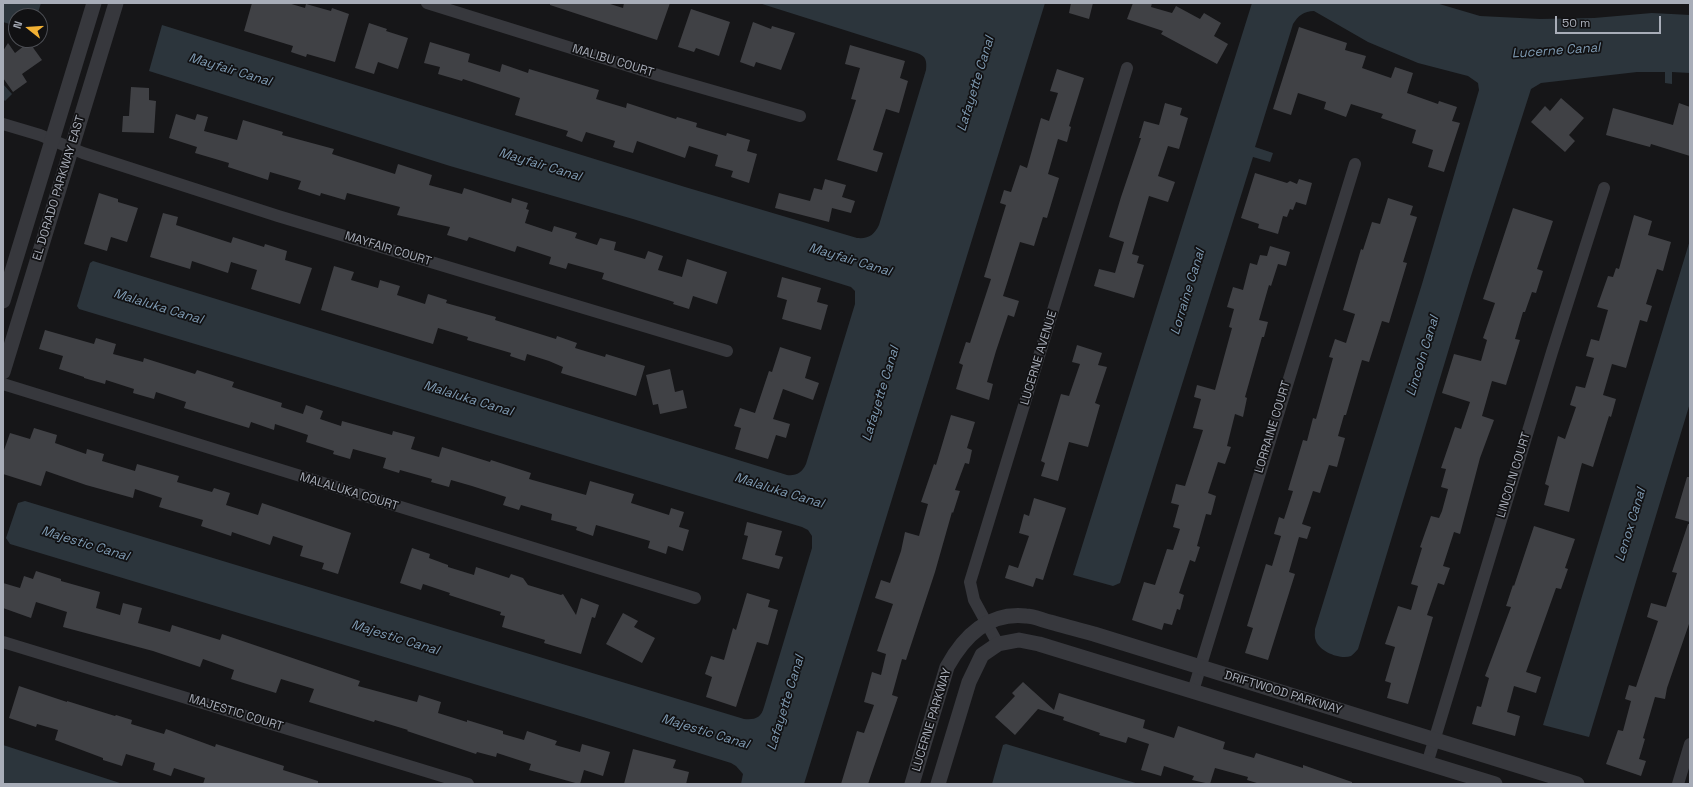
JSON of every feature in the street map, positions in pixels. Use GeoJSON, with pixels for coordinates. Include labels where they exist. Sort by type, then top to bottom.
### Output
{"type":"FeatureCollection","features":[{"type":"Feature","properties":{"kind":"street","name":"EL DORADO PARKWAY EAST"},"geometry":{"type":"LineString","coordinates":[[3,301],[94,3]]}},
{"type":"Feature","properties":{"kind":"street","name":"EL DORADO PARKWAY EAST"},"geometry":{"type":"LineString","coordinates":[[3,372],[116,3]]}},
{"type":"Feature","properties":{"kind":"street","name":"MALIBU COURT"},"geometry":{"type":"LineString","coordinates":[[427,3],[661,76],[800,116]]}},
{"type":"Feature","properties":{"kind":"street","name":"LUCERNE AVENUE"},"geometry":{"type":"LineString","coordinates":[[998,644],[974,600],[970,582],[1127,68]]}},
{"type":"Feature","properties":{"kind":"street","name":"MAYFAIR COURT"},"geometry":{"type":"LineString","coordinates":[[3,124],[278,216],[727,350]]}},
{"type":"Feature","properties":{"kind":"street","name":"LORRAINE COURT"},"geometry":{"type":"LineString","coordinates":[[1193,691],[1355,164]]}},
{"type":"Feature","properties":{"kind":"street","name":"LINCOLN COURT"},"geometry":{"type":"LineString","coordinates":[[1427,764],[1604,188]]}},
{"type":"Feature","properties":{"kind":"street","name":"MALALUKA COURT"},"geometry":{"type":"LineString","coordinates":[[3,384],[696,598]]}},
{"type":"Feature","properties":{"kind":"street","name":"DRIFTWOOD PARKWAY"},"geometry":{"type":"LineString","coordinates":[[987,622],[1012,615],[1028,616],[1094,634],[1578,784]]}},
{"type":"Feature","properties":{"kind":"street","name":"LUCERNE PARKWAY"},"geometry":{"type":"LineString","coordinates":[[912,784],[947,667],[956,650],[968,636],[987,622]]}},
{"type":"Feature","properties":{"kind":"street","name":"DRIFTWOOD PARKWAY"},"geometry":{"type":"LineString","coordinates":[[998,644],[1019,640],[1039,644],[1495,784]]}},
{"type":"Feature","properties":{"kind":"street","name":"MAJESTIC COURT"},"geometry":{"type":"LineString","coordinates":[[3,642],[468,784]]}},
{"type":"Feature","properties":{"kind":"street","name":"LUCERNE PARKWAY"},"geometry":{"type":"LineString","coordinates":[[938,784],[969,682],[982,655],[998,644]]}},
{"type":"Feature","properties":{"kind":"street"},"geometry":{"type":"LineString","coordinates":[[1678,784],[1690,744]]}},
{"type":"Feature","properties":{"kind":"water"},"geometry":{"type":"Polygon","coordinates":[[[3,3],[41,3],[39,8],[8,8],[8,24],[3,22],[3,3]]]}},
{"type":"Feature","properties":{"kind":"water"},"geometry":{"type":"Polygon","coordinates":[[[759,3],[1045,3],[804,784],[741,784],[743,774],[731,763],[10,544],[6,538],[18,503],[25,501],[744,719],[757,718],[763,711],[812,548],[812,536],[808,530],[79,309],[77,306],[90,263],[93,261],[787,475],[798,473],[803,470],[806,464],[855,304],[855,291],[851,287],[633,219],[450,166],[149,71],[162,25],[685,187],[857,238],[871,236],[879,225],[926,70],[925,59],[917,53],[759,3]]]}},
{"type":"Feature","properties":{"kind":"water"},"geometry":{"type":"Polygon","coordinates":[[[1252,3],[1436,3],[1480,16],[1540,19],[1594,18],[1652,13],[1690,15],[1690,73],[1672,72],[1672,84],[1665,83],[1665,72],[1637,72],[1541,83],[1531,89],[1471,276],[1358,649],[1351,656],[1347,657],[1337,656],[1322,649],[1315,640],[1315,629],[1422,284],[1479,90],[1478,83],[1468,76],[1418,63],[1368,42],[1314,11],[1302,14],[1293,24],[1255,147],[1273,153],[1270,162],[1253,157],[1120,583],[1113,586],[1073,575],[1252,3]]]}},
{"type":"Feature","properties":{"kind":"water"},"geometry":{"type":"Polygon","coordinates":[[[3,84],[12,94],[5,101],[3,99],[3,84]]]}},
{"type":"Feature","properties":{"kind":"water","name":"Lenox Canal"},"geometry":{"type":"Polygon","coordinates":[[[1690,240],[1690,403],[1589,737],[1543,725],[1690,240]]]}},
{"type":"Feature","properties":{"kind":"water"},"geometry":{"type":"Polygon","coordinates":[[[1006,744],[1139,784],[992,784],[1003,745],[1006,744]]]}},
{"type":"Feature","properties":{"kind":"water"},"geometry":{"type":"Polygon","coordinates":[[[3,745],[123,784],[3,784],[3,745]]]}},
{"type":"Feature","properties":{"kind":"building"},"geometry":{"type":"Polygon","coordinates":[[[252,3],[288,3],[305,8],[306,4],[331,11],[332,8],[349,14],[335,62],[307,54],[306,57],[291,52],[293,46],[244,31],[252,3]]]}},
{"type":"Feature","properties":{"kind":"building"},"geometry":{"type":"Polygon","coordinates":[[[550,3],[607,3],[623,8],[624,3],[670,3],[657,40],[550,5],[550,3]]]}},
{"type":"Feature","properties":{"kind":"building"},"geometry":{"type":"Polygon","coordinates":[[[1071,3],[1093,3],[1089,19],[1069,13],[1071,3]]]}},
{"type":"Feature","properties":{"kind":"building"},"geometry":{"type":"Polygon","coordinates":[[[1133,3],[1152,3],[1151,7],[1172,13],[1176,6],[1200,19],[1204,13],[1221,23],[1214,36],[1228,44],[1217,64],[1161,34],[1163,31],[1127,19],[1133,3]]]}},
{"type":"Feature","properties":{"kind":"building"},"geometry":{"type":"Polygon","coordinates":[[[691,9],[730,22],[719,56],[696,48],[694,52],[678,47],[691,9]]]}},
{"type":"Feature","properties":{"kind":"building"},"geometry":{"type":"Polygon","coordinates":[[[753,22],[771,29],[772,26],[795,33],[781,70],[756,62],[754,67],[740,62],[753,22]]]}},
{"type":"Feature","properties":{"kind":"building"},"geometry":{"type":"Polygon","coordinates":[[[369,23],[387,29],[386,31],[408,38],[398,69],[378,62],[374,74],[355,68],[369,23]]]}},
{"type":"Feature","properties":{"kind":"building"},"geometry":{"type":"Polygon","coordinates":[[[1299,27],[1347,43],[1345,50],[1366,56],[1362,68],[1391,78],[1395,67],[1413,73],[1407,93],[1438,104],[1439,101],[1457,107],[1452,121],[1460,123],[1444,172],[1428,167],[1433,150],[1412,143],[1416,130],[1381,118],[1383,114],[1351,104],[1346,117],[1324,109],[1326,102],[1298,93],[1291,115],[1273,109],[1299,27]]]}},
{"type":"Feature","properties":{"kind":"building"},"geometry":{"type":"Polygon","coordinates":[[[430,42],[470,54],[468,62],[500,72],[502,64],[528,73],[529,69],[599,90],[596,99],[626,108],[627,103],[676,119],[677,117],[697,123],[696,127],[726,136],[727,133],[750,140],[747,151],[757,154],[749,183],[731,177],[733,171],[715,166],[718,155],[689,146],[685,158],[637,141],[633,153],[613,147],[615,141],[586,132],[582,142],[566,136],[568,131],[515,115],[520,98],[463,79],[462,81],[438,74],[440,67],[424,63],[430,42]]]}},
{"type":"Feature","properties":{"kind":"building"},"geometry":{"type":"Polygon","coordinates":[[[8,43],[8,48],[12,48],[15,53],[21,48],[33,48],[42,60],[22,74],[27,82],[13,92],[3,78],[3,51],[8,43]]]}},
{"type":"Feature","properties":{"kind":"building"},"geometry":{"type":"Polygon","coordinates":[[[850,45],[905,61],[900,78],[908,81],[899,113],[886,109],[873,150],[883,153],[877,172],[837,160],[856,100],[851,99],[860,68],[845,64],[850,45]]]}},
{"type":"Feature","properties":{"kind":"building"},"geometry":{"type":"Polygon","coordinates":[[[1057,69],[1084,78],[1069,126],[1071,127],[1067,142],[1058,139],[1048,174],[1059,178],[1047,218],[1043,217],[1034,246],[1020,242],[1003,296],[1019,301],[1014,317],[1008,315],[996,351],[987,382],[993,384],[989,400],[956,389],[963,365],[959,363],[966,342],[970,343],[991,279],[984,277],[1006,205],[1000,203],[1004,190],[1011,192],[1020,165],[1027,168],[1041,118],[1049,121],[1058,93],[1050,91],[1057,69]]]}},
{"type":"Feature","properties":{"kind":"building"},"geometry":{"type":"Polygon","coordinates":[[[131,87],[149,88],[149,100],[156,101],[154,133],[122,132],[123,116],[129,116],[131,87]]]}},
{"type":"Feature","properties":{"kind":"building"},"geometry":{"type":"Polygon","coordinates":[[[1561,98],[1584,118],[1569,135],[1575,141],[1565,152],[1531,122],[1545,106],[1550,111],[1561,98]]]}},
{"type":"Feature","properties":{"kind":"building"},"geometry":{"type":"Polygon","coordinates":[[[1165,103],[1182,108],[1180,115],[1188,118],[1179,149],[1168,146],[1158,176],[1175,182],[1168,202],[1149,196],[1132,254],[1139,256],[1137,263],[1144,265],[1134,298],[1094,286],[1099,269],[1115,273],[1124,242],[1109,237],[1141,138],[1139,138],[1144,121],[1159,125],[1165,103]]]}},
{"type":"Feature","properties":{"kind":"building"},"geometry":{"type":"Polygon","coordinates":[[[1679,103],[1690,107],[1690,156],[1651,144],[1650,147],[1606,135],[1613,108],[1673,125],[1679,103]]]}},
{"type":"Feature","properties":{"kind":"building"},"geometry":{"type":"Polygon","coordinates":[[[176,114],[195,120],[197,114],[208,117],[204,131],[237,140],[243,120],[283,132],[282,135],[334,149],[332,154],[395,174],[398,164],[432,175],[429,185],[462,194],[464,188],[511,203],[512,198],[528,203],[526,209],[529,210],[525,223],[552,232],[554,226],[577,233],[575,238],[597,245],[600,238],[616,242],[614,250],[645,259],[648,251],[663,256],[658,270],[682,277],[687,259],[727,272],[717,304],[693,296],[689,309],[673,304],[674,302],[602,279],[604,273],[568,263],[566,269],[549,264],[551,257],[517,246],[515,252],[469,237],[467,241],[447,235],[450,227],[397,215],[400,207],[347,193],[345,200],[321,193],[320,196],[298,189],[301,181],[270,172],[268,180],[228,167],[229,163],[195,153],[197,147],[169,138],[176,114]]]}},
{"type":"Feature","properties":{"kind":"building"},"geometry":{"type":"Polygon","coordinates":[[[1255,173],[1287,183],[1290,181],[1297,184],[1299,179],[1312,183],[1306,205],[1296,202],[1293,210],[1290,209],[1287,217],[1283,216],[1278,234],[1258,228],[1259,224],[1241,218],[1255,173]]]}},
{"type":"Feature","properties":{"kind":"building"},"geometry":{"type":"Polygon","coordinates":[[[825,179],[846,185],[842,197],[855,201],[851,213],[832,208],[829,222],[775,208],[779,193],[810,201],[814,188],[822,190],[825,179]]]}},
{"type":"Feature","properties":{"kind":"building"},"geometry":{"type":"Polygon","coordinates":[[[99,193],[118,199],[118,202],[138,208],[127,242],[111,237],[107,251],[84,244],[99,193]]]}},
{"type":"Feature","properties":{"kind":"building"},"geometry":{"type":"Polygon","coordinates":[[[1388,198],[1413,206],[1410,215],[1417,217],[1403,262],[1407,263],[1389,323],[1382,321],[1369,362],[1362,360],[1346,415],[1344,415],[1338,436],[1345,438],[1337,467],[1329,465],[1320,493],[1313,491],[1302,524],[1311,527],[1307,539],[1299,537],[1289,572],[1295,574],[1268,660],[1245,653],[1253,628],[1247,626],[1266,564],[1272,566],[1281,536],[1274,534],[1279,517],[1284,519],[1293,491],[1288,490],[1303,440],[1307,441],[1313,418],[1316,419],[1333,358],[1329,357],[1335,339],[1346,343],[1355,314],[1343,310],[1361,249],[1363,250],[1372,222],[1380,224],[1388,198]]]}},
{"type":"Feature","properties":{"kind":"building"},"geometry":{"type":"Polygon","coordinates":[[[1513,208],[1553,221],[1537,269],[1543,271],[1536,293],[1532,292],[1525,312],[1523,312],[1515,339],[1520,340],[1506,385],[1492,381],[1482,416],[1494,420],[1480,458],[1460,534],[1454,532],[1443,566],[1450,568],[1444,585],[1438,583],[1427,615],[1433,617],[1408,704],[1387,698],[1391,683],[1385,681],[1395,647],[1385,644],[1398,606],[1411,610],[1418,586],[1411,584],[1422,548],[1420,547],[1431,516],[1439,518],[1442,511],[1448,489],[1441,487],[1446,469],[1441,468],[1455,427],[1461,429],[1470,402],[1442,393],[1454,354],[1481,361],[1487,340],[1483,338],[1495,303],[1483,299],[1513,208]]]}},
{"type":"Feature","properties":{"kind":"building"},"geometry":{"type":"Polygon","coordinates":[[[163,213],[178,217],[176,225],[231,243],[233,237],[264,247],[265,244],[287,251],[285,260],[312,268],[300,304],[251,289],[257,270],[231,262],[228,273],[192,261],[190,269],[150,257],[163,213]]]}},
{"type":"Feature","properties":{"kind":"building"},"geometry":{"type":"Polygon","coordinates":[[[1634,215],[1652,221],[1648,235],[1671,242],[1663,271],[1657,269],[1646,304],[1652,306],[1647,322],[1640,320],[1626,368],[1612,364],[1603,395],[1616,399],[1611,417],[1609,416],[1593,467],[1582,463],[1569,512],[1544,505],[1549,486],[1545,484],[1558,436],[1565,439],[1576,407],[1570,405],[1576,386],[1585,388],[1594,358],[1586,356],[1591,339],[1599,341],[1608,310],[1597,307],[1608,276],[1613,277],[1616,268],[1619,269],[1634,215]]]}},
{"type":"Feature","properties":{"kind":"building"},"geometry":{"type":"Polygon","coordinates":[[[1270,246],[1290,252],[1286,266],[1278,264],[1271,286],[1269,285],[1259,320],[1268,322],[1264,337],[1262,337],[1245,397],[1247,398],[1243,417],[1235,414],[1227,446],[1231,447],[1225,464],[1218,462],[1208,493],[1216,496],[1211,515],[1206,514],[1197,546],[1200,547],[1195,562],[1190,560],[1179,593],[1184,595],[1180,610],[1177,609],[1172,625],[1164,623],[1162,630],[1132,620],[1144,582],[1155,585],[1167,549],[1173,550],[1180,529],[1173,527],[1179,505],[1171,503],[1176,484],[1185,486],[1203,430],[1193,428],[1201,399],[1194,397],[1197,385],[1215,390],[1232,328],[1229,327],[1234,309],[1227,307],[1233,287],[1243,290],[1250,263],[1257,265],[1260,255],[1267,256],[1270,246]]]}},
{"type":"Feature","properties":{"kind":"building"},"geometry":{"type":"Polygon","coordinates":[[[334,266],[354,272],[351,280],[378,288],[380,280],[400,286],[397,295],[425,304],[428,294],[447,300],[446,303],[496,317],[495,320],[556,339],[557,336],[577,343],[575,348],[605,357],[606,354],[645,366],[636,396],[561,373],[563,367],[549,361],[527,354],[525,361],[510,356],[511,353],[467,340],[468,337],[438,328],[433,344],[321,310],[334,266]]]}},
{"type":"Feature","properties":{"kind":"building"},"geometry":{"type":"Polygon","coordinates":[[[782,277],[821,288],[817,302],[828,305],[821,330],[782,319],[787,300],[777,297],[782,277]]]}},
{"type":"Feature","properties":{"kind":"building"},"geometry":{"type":"Polygon","coordinates":[[[45,330],[94,344],[96,338],[116,344],[113,354],[143,362],[144,358],[195,374],[197,370],[234,382],[232,387],[282,403],[281,407],[303,414],[306,405],[323,411],[320,419],[341,426],[342,421],[392,435],[393,431],[415,437],[411,449],[439,457],[442,447],[490,462],[491,460],[531,473],[529,479],[586,495],[590,481],[634,494],[631,503],[669,515],[671,508],[684,512],[679,527],[689,530],[683,551],[668,546],[666,554],[648,548],[650,541],[596,525],[593,536],[576,530],[577,527],[551,520],[552,514],[521,505],[519,510],[503,505],[506,497],[451,480],[449,487],[431,482],[432,479],[400,470],[399,473],[383,468],[386,458],[353,449],[350,459],[333,454],[334,451],[306,442],[308,435],[275,424],[274,430],[251,422],[249,428],[184,408],[186,402],[156,392],[154,399],[133,393],[134,389],[106,380],[105,384],[84,378],[59,369],[63,356],[39,349],[45,330]]]}},
{"type":"Feature","properties":{"kind":"building"},"geometry":{"type":"Polygon","coordinates":[[[1077,345],[1102,353],[1098,365],[1107,367],[1095,403],[1100,405],[1088,447],[1069,442],[1058,481],[1041,476],[1045,463],[1041,461],[1061,394],[1069,396],[1080,364],[1072,362],[1077,345]]]}},
{"type":"Feature","properties":{"kind":"building"},"geometry":{"type":"Polygon","coordinates":[[[780,347],[811,357],[805,378],[819,383],[813,400],[783,389],[773,419],[790,424],[786,438],[776,435],[768,459],[735,449],[741,428],[734,426],[740,408],[755,413],[769,371],[772,372],[780,347]]]}},
{"type":"Feature","properties":{"kind":"building"},"geometry":{"type":"Polygon","coordinates":[[[670,369],[675,392],[683,390],[687,408],[660,414],[658,404],[653,405],[646,375],[670,369]]]}},
{"type":"Feature","properties":{"kind":"building"},"geometry":{"type":"Polygon","coordinates":[[[951,415],[975,422],[967,448],[972,450],[969,464],[965,463],[955,490],[960,491],[953,513],[952,512],[935,572],[906,660],[902,659],[892,695],[898,697],[868,784],[841,784],[857,731],[864,733],[874,705],[864,702],[872,672],[881,675],[886,654],[877,651],[893,604],[875,598],[881,580],[890,583],[901,551],[905,532],[919,536],[928,504],[921,502],[934,464],[936,465],[951,415]]]}},
{"type":"Feature","properties":{"kind":"building"},"geometry":{"type":"Polygon","coordinates":[[[34,428],[57,435],[55,443],[86,454],[87,449],[104,454],[102,461],[135,471],[137,464],[179,476],[177,482],[212,492],[214,488],[230,493],[226,505],[258,515],[262,503],[351,533],[338,574],[322,569],[324,563],[300,556],[303,546],[273,536],[270,545],[232,532],[231,536],[201,526],[203,520],[159,507],[162,498],[135,489],[133,498],[86,485],[46,471],[41,486],[3,474],[3,453],[10,433],[30,439],[34,428]]]}},
{"type":"Feature","properties":{"kind":"building"},"geometry":{"type":"Polygon","coordinates":[[[1687,477],[1690,477],[1690,522],[1675,518],[1687,477]]]}},
{"type":"Feature","properties":{"kind":"building"},"geometry":{"type":"Polygon","coordinates":[[[1034,498],[1066,508],[1043,580],[1036,578],[1033,587],[1005,578],[1009,565],[1018,568],[1029,536],[1019,533],[1024,514],[1029,516],[1034,498]]]}},
{"type":"Feature","properties":{"kind":"building"},"geometry":{"type":"Polygon","coordinates":[[[747,522],[782,531],[775,555],[783,557],[779,569],[742,559],[748,536],[744,535],[747,522]]]}},
{"type":"Feature","properties":{"kind":"building"},"geometry":{"type":"Polygon","coordinates":[[[1688,524],[1690,524],[1690,621],[1667,688],[1665,699],[1655,697],[1643,738],[1645,739],[1639,759],[1646,761],[1641,776],[1606,764],[1618,730],[1623,731],[1631,701],[1625,699],[1629,685],[1636,687],[1658,621],[1647,617],[1651,603],[1666,607],[1677,573],[1672,572],[1688,524]]]}},
{"type":"Feature","properties":{"kind":"building"},"geometry":{"type":"Polygon","coordinates":[[[1534,526],[1575,539],[1565,568],[1568,569],[1561,589],[1556,588],[1526,672],[1541,677],[1536,693],[1514,686],[1507,712],[1520,716],[1515,736],[1472,724],[1477,706],[1481,707],[1489,678],[1485,676],[1511,607],[1506,606],[1534,526]]]}},
{"type":"Feature","properties":{"kind":"building"},"geometry":{"type":"Polygon","coordinates":[[[412,548],[430,554],[429,558],[448,565],[448,567],[474,575],[476,567],[509,578],[511,574],[523,578],[528,585],[561,595],[563,594],[576,615],[581,598],[599,605],[595,618],[592,617],[581,654],[544,643],[545,640],[502,627],[505,616],[500,615],[501,612],[449,595],[450,593],[423,584],[421,590],[400,583],[412,548]]]}},
{"type":"Feature","properties":{"kind":"building"},"geometry":{"type":"Polygon","coordinates":[[[36,571],[61,579],[61,581],[100,592],[96,608],[120,615],[123,603],[142,608],[138,623],[170,632],[172,625],[220,640],[222,634],[360,681],[358,686],[417,702],[419,695],[441,702],[438,713],[503,731],[503,734],[524,740],[527,731],[557,741],[555,745],[580,752],[582,744],[610,752],[603,776],[584,770],[579,784],[529,770],[531,764],[497,753],[496,757],[477,752],[476,754],[407,731],[408,730],[375,720],[374,722],[309,702],[314,689],[281,679],[276,693],[231,679],[234,670],[203,659],[200,667],[153,651],[63,627],[67,612],[36,602],[31,618],[3,608],[3,583],[20,588],[24,576],[33,579],[36,571]]]}},
{"type":"Feature","properties":{"kind":"building"},"geometry":{"type":"Polygon","coordinates":[[[747,593],[770,600],[768,607],[778,610],[768,645],[757,642],[736,707],[706,697],[712,677],[705,674],[711,656],[724,660],[733,628],[736,630],[747,593]]]}},
{"type":"Feature","properties":{"kind":"building"},"geometry":{"type":"Polygon","coordinates":[[[623,613],[638,621],[634,627],[655,638],[642,663],[606,644],[623,613]]]}},
{"type":"Feature","properties":{"kind":"building"},"geometry":{"type":"Polygon","coordinates":[[[1023,682],[1054,710],[1059,693],[1145,720],[1143,728],[1174,738],[1178,726],[1225,742],[1223,749],[1254,758],[1256,753],[1303,768],[1303,765],[1352,782],[1352,784],[1260,784],[1247,780],[1248,777],[1215,768],[1210,784],[1192,780],[1194,776],[1164,766],[1161,776],[1141,770],[1149,744],[1128,737],[1126,743],[1099,735],[1100,733],[1063,720],[1064,717],[1038,709],[1015,735],[995,717],[1015,696],[1012,693],[1023,682]]]}},
{"type":"Feature","properties":{"kind":"building"},"geometry":{"type":"Polygon","coordinates":[[[19,686],[67,702],[132,720],[131,724],[164,734],[166,729],[215,747],[216,744],[284,766],[283,770],[318,781],[318,784],[203,784],[205,778],[174,768],[171,776],[153,770],[155,763],[126,754],[122,766],[103,760],[103,758],[55,740],[58,730],[37,724],[36,727],[9,718],[19,686]]]}},
{"type":"Feature","properties":{"kind":"building"},"geometry":{"type":"Polygon","coordinates":[[[633,749],[676,760],[673,768],[689,772],[686,784],[624,784],[633,749]]]}},
{"type":"Feature","properties":{"kind":"water label","name":"Lucerne Canal"},"geometry":{"type":"Point","coordinates":[1556,51]}},
{"type":"Feature","properties":{"kind":"water label","name":"Mayfair Canal"},"geometry":{"type":"Point","coordinates":[230,70]}},
{"type":"Feature","properties":{"kind":"water label","name":"Lafayette Canal"},"geometry":{"type":"Point","coordinates":[976,84]}},
{"type":"Feature","properties":{"kind":"water label","name":"Mayfair Canal"},"geometry":{"type":"Point","coordinates":[540,165]}},
{"type":"Feature","properties":{"kind":"water label","name":"Mayfair Canal"},"geometry":{"type":"Point","coordinates":[850,260]}},
{"type":"Feature","properties":{"kind":"water label","name":"Lorraine Canal"},"geometry":{"type":"Point","coordinates":[1188,292]}},
{"type":"Feature","properties":{"kind":"water label","name":"Malaluka Canal"},"geometry":{"type":"Point","coordinates":[158,307]}},
{"type":"Feature","properties":{"kind":"water label","name":"Lincoln Canal"},"geometry":{"type":"Point","coordinates":[1423,356]}},
{"type":"Feature","properties":{"kind":"water label","name":"Lafayette Canal"},"geometry":{"type":"Point","coordinates":[881,394]}},
{"type":"Feature","properties":{"kind":"water label","name":"Malaluka Canal"},"geometry":{"type":"Point","coordinates":[468,399]}},
{"type":"Feature","properties":{"kind":"water label","name":"Malaluka Canal"},"geometry":{"type":"Point","coordinates":[779,491]}},
{"type":"Feature","properties":{"kind":"water label","name":"Majestic Canal"},"geometry":{"type":"Point","coordinates":[85,544]}},
{"type":"Feature","properties":{"kind":"water label","name":"Majestic Canal"},"geometry":{"type":"Point","coordinates":[395,638]}},
{"type":"Feature","properties":{"kind":"water label","name":"Lafayette Canal"},"geometry":{"type":"Point","coordinates":[786,703]}},
{"type":"Feature","properties":{"kind":"water label","name":"Majestic Canal"},"geometry":{"type":"Point","coordinates":[705,732]}}]}
